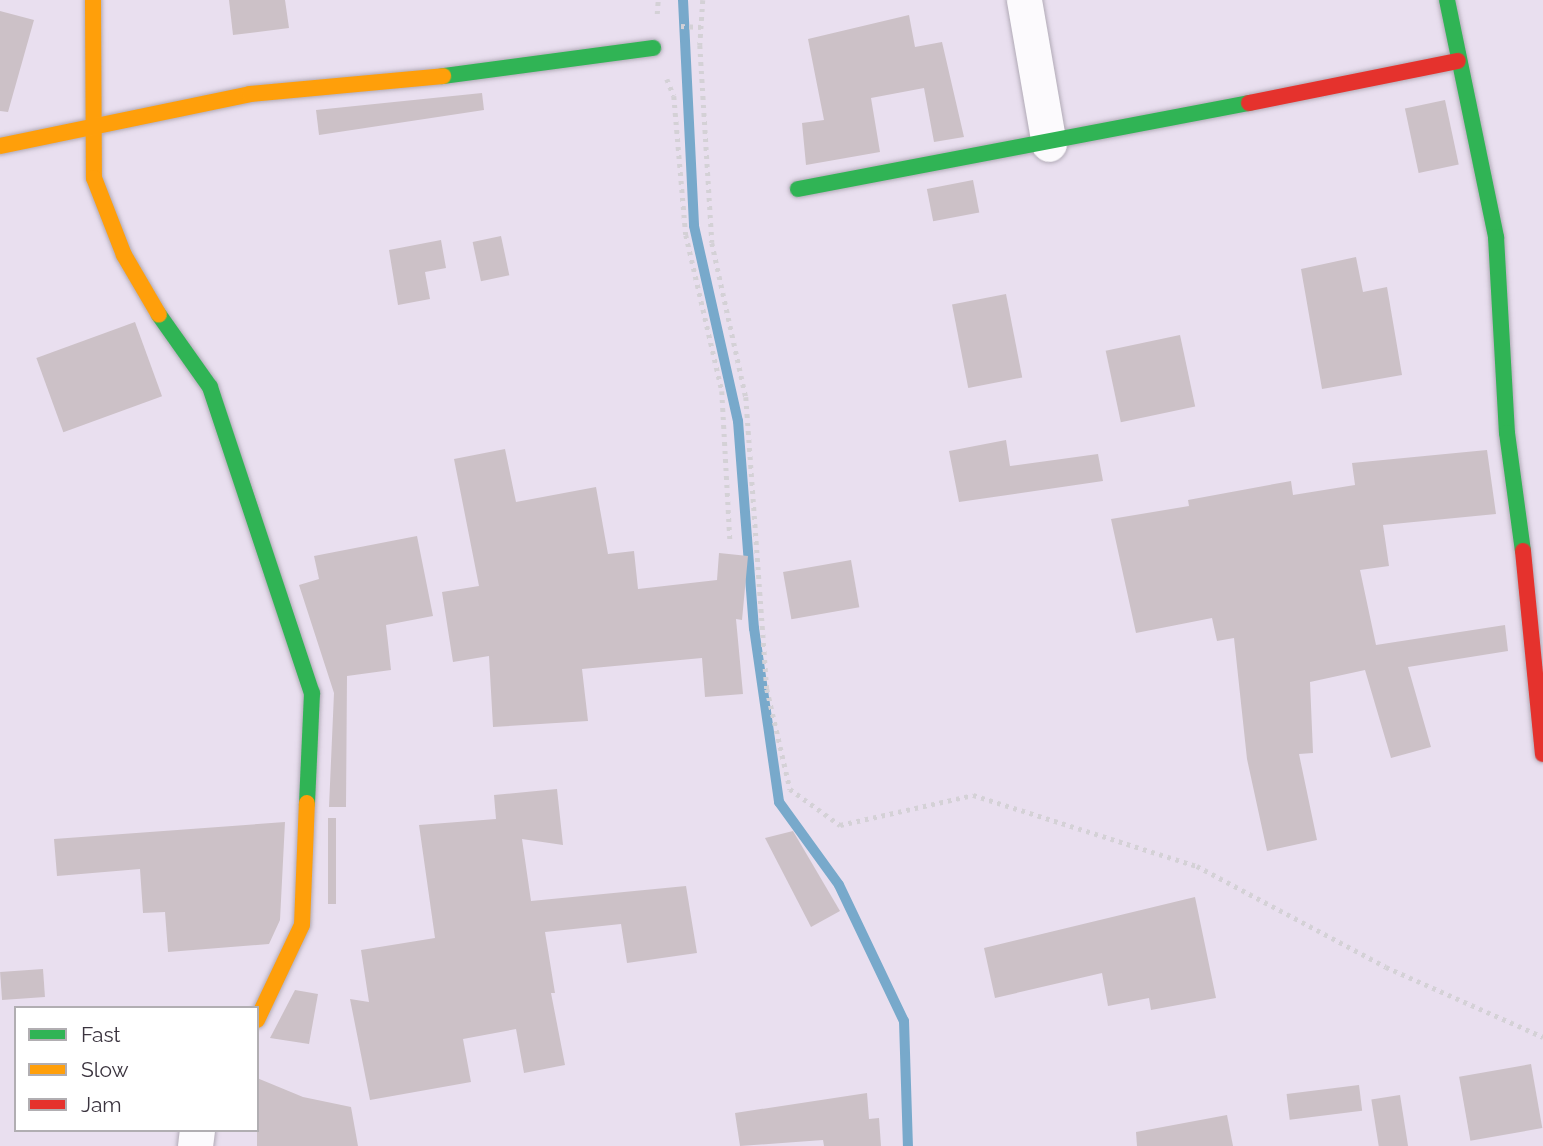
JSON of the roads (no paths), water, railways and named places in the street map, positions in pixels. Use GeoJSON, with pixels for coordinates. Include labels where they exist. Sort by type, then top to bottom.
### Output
{"type":"FeatureCollection","features":[{"type":"Feature","properties":{"kind":"street"},"geometry":{"type":"LineString","coordinates":[[93,0],[97,128],[94,178],[124,255],[154,308],[210,387],[312,693],[302,925],[280,981],[259,1017]]}},
{"type":"Feature","properties":{"kind":"street"},"geometry":{"type":"LineString","coordinates":[[1024,0],[1049,144]]}},
{"type":"Feature","properties":{"kind":"street"},"geometry":{"type":"LineString","coordinates":[[1447,0],[1496,237],[1507,433],[1535,636],[1543,754]]}},
{"type":"Feature","properties":{"kind":"street"},"geometry":{"type":"LineString","coordinates":[[0,146],[97,128],[250,94],[421,79],[653,48]]}},
{"type":"Feature","properties":{"kind":"street"},"geometry":{"type":"LineString","coordinates":[[797,189],[1049,144],[1458,61]]}},
{"type":"Feature","properties":{"kind":"waterway"},"geometry":{"type":"LineString","coordinates":[[683,0],[694,226],[738,421],[754,628],[779,802],[839,885],[904,1021],[908,1146]]}}]}
